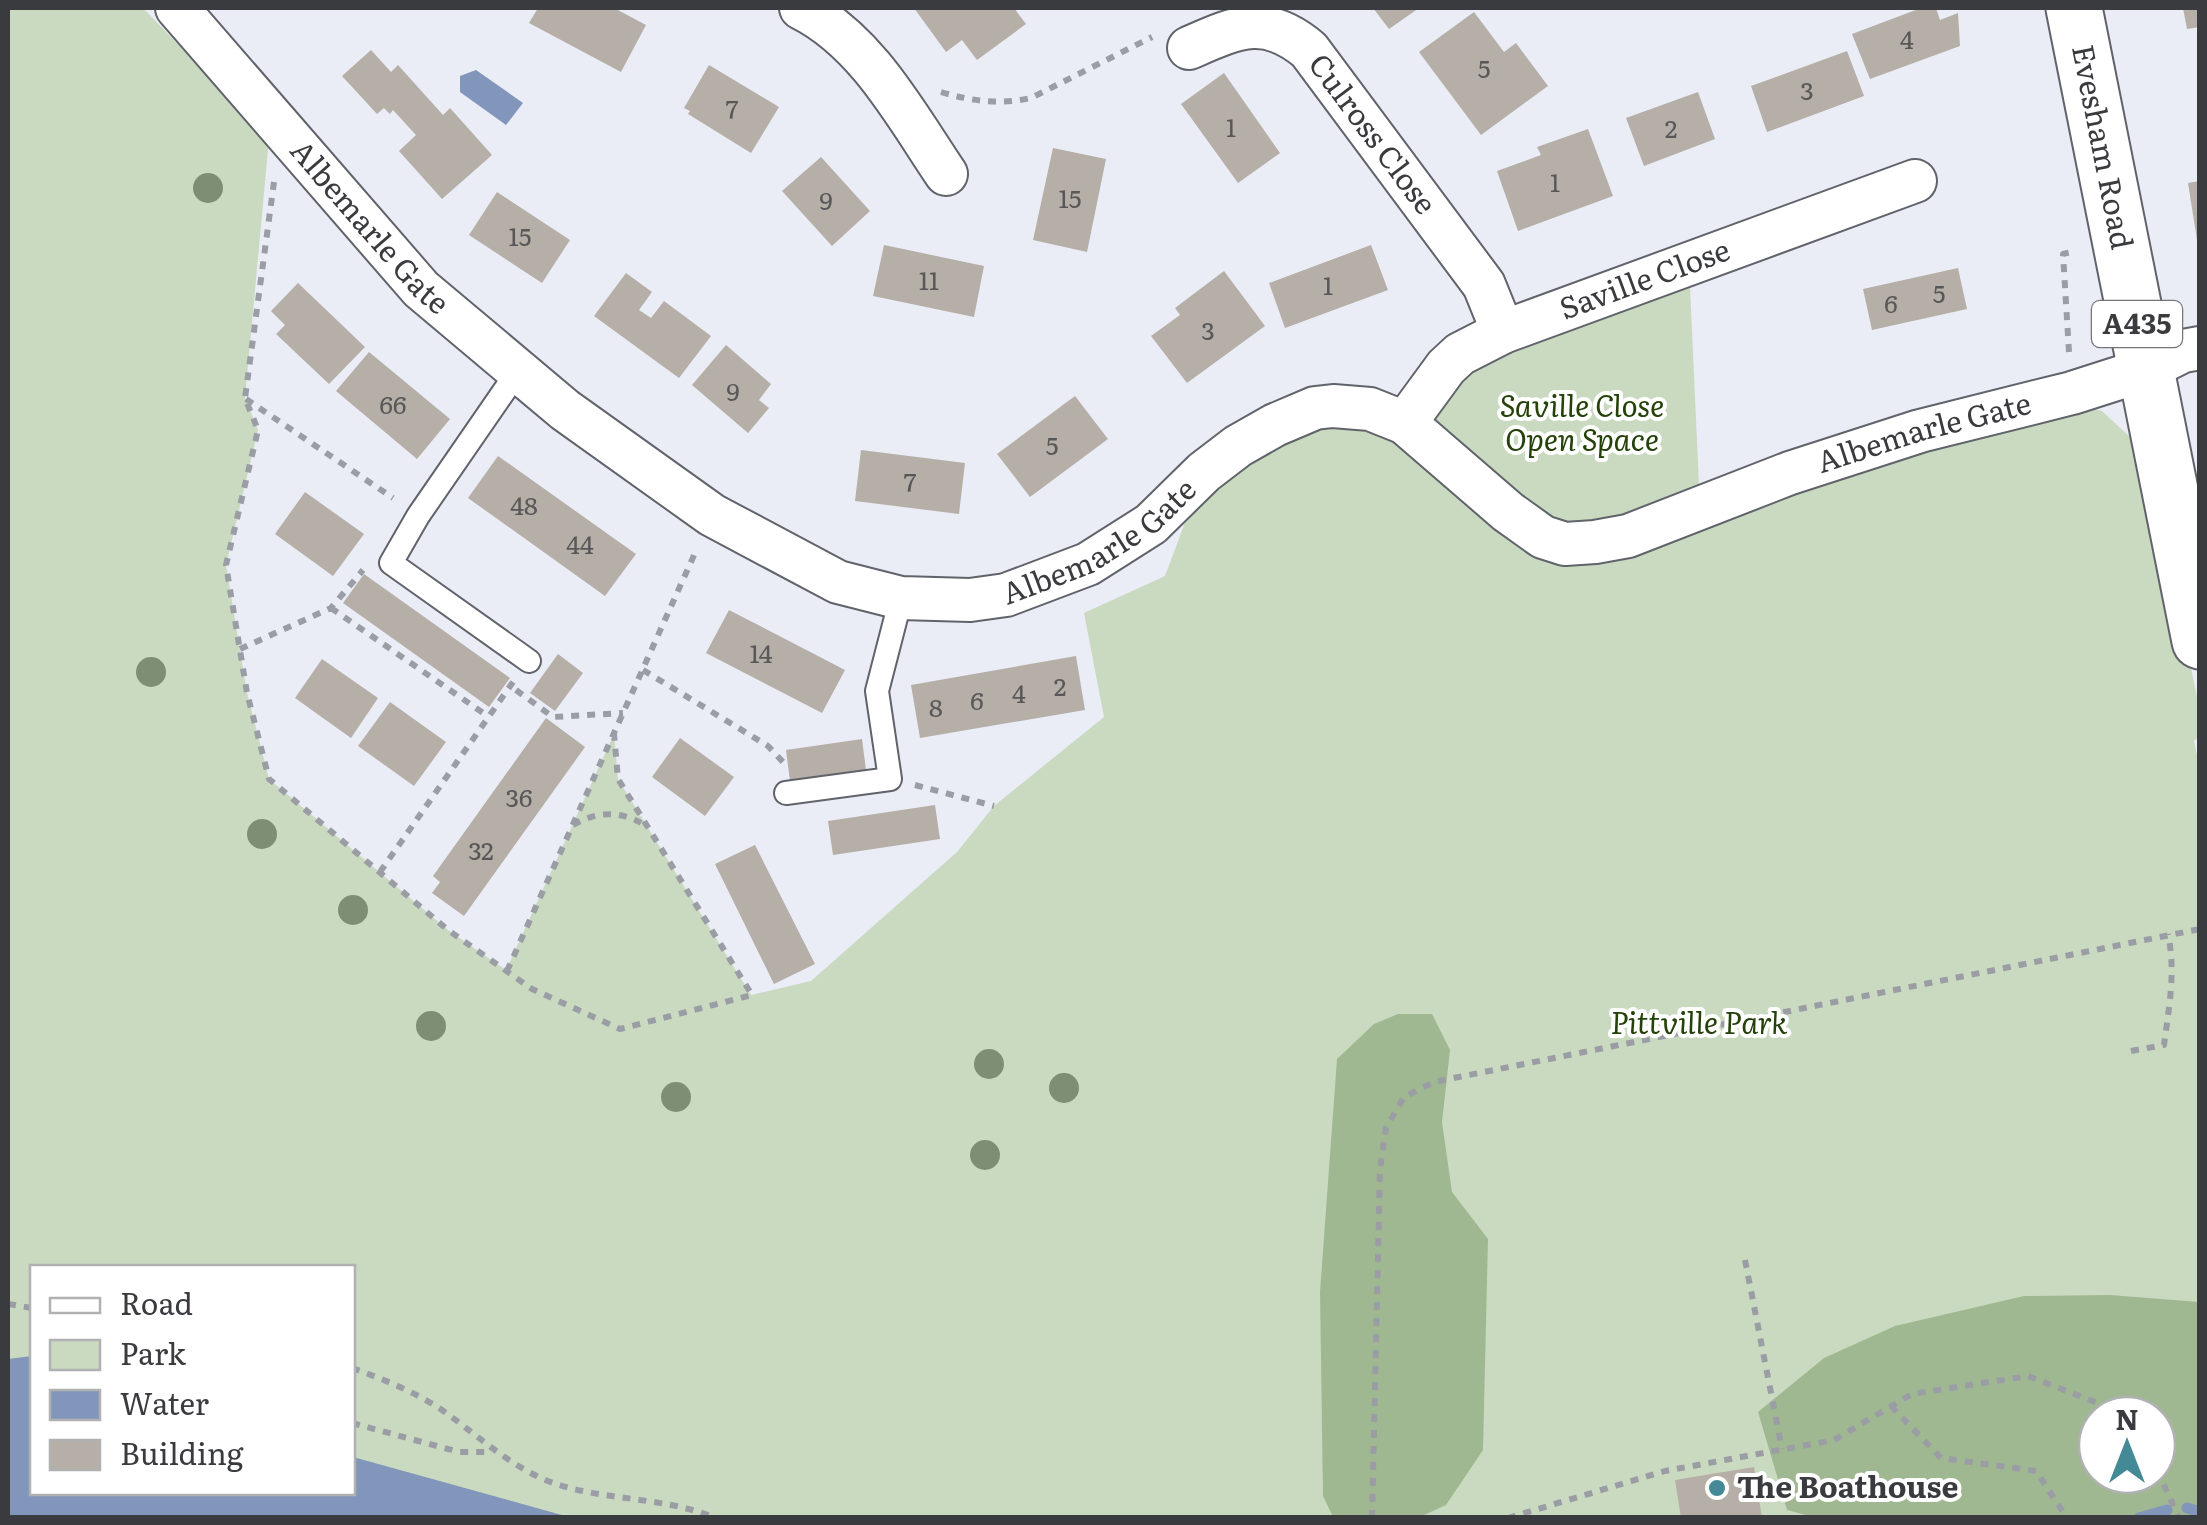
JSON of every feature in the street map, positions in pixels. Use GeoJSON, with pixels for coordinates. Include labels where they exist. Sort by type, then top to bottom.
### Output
{"type":"FeatureCollection","features":[{"type":"Feature","properties":{"kind":"main road","name":"Evesham Road"},"geometry":{"type":"LineString","coordinates":[[2074,8],[2200,641]]}},
{"type":"Feature","properties":{"kind":"street","name":"Albemarle Gate"},"geometry":{"type":"LineString","coordinates":[[177,8],[421,289],[565,410],[712,515],[838,582],[901,598],[970,600],[1006,595],[1088,564],[1151,524],[1204,472],[1238,446],[1315,408],[1370,409],[1406,423],[1508,512],[1544,537],[1565,544],[1628,536],[1790,473],[1920,431],[2072,393],[2200,348]]}},
{"type":"Feature","properties":{"kind":"street"},"geometry":{"type":"LineString","coordinates":[[801,8],[844,36],[891,92],[946,174]]}},
{"type":"Feature","properties":{"kind":"street","name":"Culross Close"},"geometry":{"type":"LineString","coordinates":[[1190,48],[1229,31],[1254,26],[1289,33],[1309,50],[1484,285],[1504,332]]}},
{"type":"Feature","properties":{"kind":"street","name":"Saville Close"},"geometry":{"type":"LineString","coordinates":[[1406,423],[1446,366],[1460,354],[1504,332],[1915,181]]}},
{"type":"Feature","properties":{"kind":"lane"},"geometry":{"type":"LineString","coordinates":[[518,370],[418,516],[391,563],[529,661]]}},
{"type":"Feature","properties":{"kind":"lane"},"geometry":{"type":"LineString","coordinates":[[786,793],[890,778],[877,692],[901,598]]}},
{"type":"Feature","properties":{"kind":"path"},"geometry":{"type":"LineString","coordinates":[[937,90],[962,98],[1010,103],[1031,98],[1158,34],[1190,48]]}},
{"type":"Feature","properties":{"kind":"path"},"geometry":{"type":"LineString","coordinates":[[281,130],[245,398],[258,430],[226,565],[247,694],[269,779],[448,930],[532,989],[620,1029],[752,995],[618,779],[614,734]]}},
{"type":"Feature","properties":{"kind":"path"},"geometry":{"type":"LineString","coordinates":[[245,398],[418,516]]}},
{"type":"Feature","properties":{"kind":"path"},"geometry":{"type":"LineString","coordinates":[[507,971],[712,515]]}},
{"type":"Feature","properties":{"kind":"path"},"geometry":{"type":"LineString","coordinates":[[240,649],[332,608],[368,563],[391,563]]}},
{"type":"Feature","properties":{"kind":"path"},"geometry":{"type":"LineString","coordinates":[[332,608],[489,717]]}},
{"type":"Feature","properties":{"kind":"path"},"geometry":{"type":"LineString","coordinates":[[380,872],[529,661]]}},
{"type":"Feature","properties":{"kind":"path"},"geometry":{"type":"LineString","coordinates":[[642,670],[768,746],[783,759],[786,793]]}},
{"type":"Feature","properties":{"kind":"path"},"geometry":{"type":"LineString","coordinates":[[511,686],[553,716],[623,713]]}},
{"type":"Feature","properties":{"kind":"path"},"geometry":{"type":"LineString","coordinates":[[890,778],[994,806]]}},
{"type":"Feature","properties":{"kind":"path"},"geometry":{"type":"LineString","coordinates":[[572,826],[605,814],[643,824]]}},
{"type":"Feature","properties":{"kind":"path"},"geometry":{"type":"LineString","coordinates":[[1372,1518],[1380,1170],[1386,1128],[1404,1098],[1434,1082],[2200,929]]}},
{"type":"Feature","properties":{"kind":"path"},"geometry":{"type":"LineString","coordinates":[[2131,1051],[2164,1045],[2173,957],[2168,934]]}},
{"type":"Feature","properties":{"kind":"path"},"geometry":{"type":"LineString","coordinates":[[1745,1260],[1782,1450]]}},
{"type":"Feature","properties":{"kind":"path"},"geometry":{"type":"LineString","coordinates":[[355,1369],[398,1386],[441,1410],[495,1452],[544,1479],[595,1494],[714,1518]]}},
{"type":"Feature","properties":{"kind":"path"},"geometry":{"type":"LineString","coordinates":[[1508,1518],[1665,1470],[1834,1440],[1912,1394],[2028,1376],[2079,1395]]}},
{"type":"Feature","properties":{"kind":"path"},"geometry":{"type":"LineString","coordinates":[[1892,1406],[1941,1458],[2036,1471],[2067,1518]]}},
{"type":"Feature","properties":{"kind":"path"},"geometry":{"type":"LineString","coordinates":[[355,1424],[459,1452],[495,1452]]}},
{"type":"Feature","properties":{"kind":"green space","name":"Pittville Park"},"geometry":{"type":"Polygon","coordinates":[[[8,8],[143,8],[269,139],[245,398],[258,430],[226,565],[247,693],[269,779],[448,930],[506,970],[614,734],[618,779],[751,995],[811,981],[957,852],[994,806],[1104,717],[1084,613],[1165,576],[1204,472],[1238,446],[1385,414],[1446,367],[1689,264],[1700,508],[2047,397],[2102,411],[2130,437],[2180,615],[2199,706],[2199,736],[2194,741],[2200,769],[2199,1517],[8,1518],[8,8]]]}},
{"type":"Feature","properties":{"kind":"green space"},"geometry":{"type":"Polygon","coordinates":[[[1398,1014],[1432,1014],[1450,1050],[1442,1122],[1452,1192],[1488,1239],[1483,1450],[1446,1505],[1420,1517],[1333,1517],[1323,1496],[1320,1292],[1337,1059],[1374,1024],[1398,1014]]]}},
{"type":"Feature","properties":{"kind":"green space"},"geometry":{"type":"Polygon","coordinates":[[[2110,1295],[2199,1302],[2199,1517],[1817,1518],[1787,1510],[1758,1412],[1824,1358],[1895,1326],[2024,1296],[2110,1295]]]}},
{"type":"Feature","properties":{"kind":"water"},"geometry":{"type":"Polygon","coordinates":[[[476,70],[523,103],[506,125],[460,92],[460,76],[476,70]]]}},
{"type":"Feature","properties":{"kind":"water"},"geometry":{"type":"Polygon","coordinates":[[[30,1356],[30,1495],[355,1495],[355,1458],[569,1517],[8,1517],[8,1359],[30,1356]]]}},
{"type":"Feature","properties":{"kind":"building"},"geometry":{"type":"Polygon","coordinates":[[[538,8],[614,8],[646,25],[621,72],[529,23],[538,8]]]}},
{"type":"Feature","properties":{"kind":"building"},"geometry":{"type":"Polygon","coordinates":[[[914,8],[1014,8],[1026,24],[977,60],[962,40],[946,52],[914,8]]]}},
{"type":"Feature","properties":{"kind":"building"},"geometry":{"type":"Polygon","coordinates":[[[1373,8],[1419,8],[1389,29],[1373,8]]]}},
{"type":"Feature","properties":{"kind":"building"},"geometry":{"type":"Polygon","coordinates":[[[1921,8],[1936,8],[1940,20],[1958,13],[1960,46],[1870,79],[1852,34],[1921,8]]]}},
{"type":"Feature","properties":{"kind":"building"},"geometry":{"type":"Polygon","coordinates":[[[2183,8],[2200,8],[2200,27],[2187,29],[2183,8]]]}},
{"type":"Feature","properties":{"kind":"building"},"geometry":{"type":"Polygon","coordinates":[[[1474,12],[1504,52],[1516,43],[1548,86],[1481,135],[1419,52],[1474,12]]]}},
{"type":"Feature","properties":{"kind":"building"},"geometry":{"type":"Polygon","coordinates":[[[371,50],[391,72],[398,65],[443,115],[450,108],[492,155],[442,199],[399,151],[416,135],[393,110],[390,114],[384,108],[377,114],[342,76],[371,50]]]}},
{"type":"Feature","properties":{"kind":"building"},"geometry":{"type":"Polygon","coordinates":[[[1847,51],[1864,96],[1767,132],[1751,86],[1847,51]]]}},
{"type":"Feature","properties":{"kind":"building"},"geometry":{"type":"Polygon","coordinates":[[[709,65],[779,107],[751,153],[684,108],[709,65]]]}},
{"type":"Feature","properties":{"kind":"building"},"geometry":{"type":"Polygon","coordinates":[[[1224,73],[1280,153],[1238,183],[1181,104],[1224,73]]]}},
{"type":"Feature","properties":{"kind":"building"},"geometry":{"type":"Polygon","coordinates":[[[1698,92],[1715,139],[1644,166],[1626,118],[1698,92]]]}},
{"type":"Feature","properties":{"kind":"building"},"geometry":{"type":"Polygon","coordinates":[[[1588,129],[1613,196],[1518,231],[1497,171],[1541,155],[1537,147],[1588,129]]]}},
{"type":"Feature","properties":{"kind":"building"},"geometry":{"type":"Polygon","coordinates":[[[1053,148],[1106,159],[1087,252],[1033,240],[1053,148]]]}},
{"type":"Feature","properties":{"kind":"building"},"geometry":{"type":"Polygon","coordinates":[[[821,157],[870,211],[832,246],[782,191],[821,157]]]}},
{"type":"Feature","properties":{"kind":"building"},"geometry":{"type":"Polygon","coordinates":[[[2200,181],[2200,240],[2197,240],[2188,183],[2200,181]]]}},
{"type":"Feature","properties":{"kind":"building"},"geometry":{"type":"Polygon","coordinates":[[[497,192],[570,240],[542,283],[469,235],[497,192]]]}},
{"type":"Feature","properties":{"kind":"building"},"geometry":{"type":"Polygon","coordinates":[[[884,245],[984,266],[974,317],[873,296],[884,245]]]}},
{"type":"Feature","properties":{"kind":"building"},"geometry":{"type":"Polygon","coordinates":[[[1371,245],[1388,290],[1285,328],[1269,283],[1371,245]]]}},
{"type":"Feature","properties":{"kind":"building"},"geometry":{"type":"Polygon","coordinates":[[[1958,268],[1967,309],[1872,330],[1863,289],[1958,268]]]}},
{"type":"Feature","properties":{"kind":"building"},"geometry":{"type":"Polygon","coordinates":[[[1224,271],[1265,326],[1187,383],[1151,336],[1180,315],[1175,308],[1224,271]]]}},
{"type":"Feature","properties":{"kind":"building"},"geometry":{"type":"Polygon","coordinates":[[[626,273],[652,292],[639,310],[651,318],[664,301],[711,336],[679,378],[594,316],[626,273]]]}},
{"type":"Feature","properties":{"kind":"building"},"geometry":{"type":"Polygon","coordinates":[[[298,283],[365,347],[329,384],[276,334],[285,325],[271,311],[298,283]]]}},
{"type":"Feature","properties":{"kind":"building"},"geometry":{"type":"Polygon","coordinates":[[[726,345],[771,384],[759,400],[769,408],[748,433],[692,385],[726,345]]]}},
{"type":"Feature","properties":{"kind":"building"},"geometry":{"type":"Polygon","coordinates":[[[369,352],[450,419],[417,459],[336,391],[369,352]]]}},
{"type":"Feature","properties":{"kind":"building"},"geometry":{"type":"Polygon","coordinates":[[[1075,396],[1108,439],[1030,497],[997,454],[1075,396]]]}},
{"type":"Feature","properties":{"kind":"building"},"geometry":{"type":"Polygon","coordinates":[[[861,450],[965,463],[959,514],[855,501],[861,450]]]}},
{"type":"Feature","properties":{"kind":"building"},"geometry":{"type":"Polygon","coordinates":[[[498,456],[636,554],[605,596],[468,498],[498,456]]]}},
{"type":"Feature","properties":{"kind":"building"},"geometry":{"type":"Polygon","coordinates":[[[305,492],[364,534],[333,576],[275,534],[305,492]]]}},
{"type":"Feature","properties":{"kind":"building"},"geometry":{"type":"Polygon","coordinates":[[[364,574],[510,678],[489,707],[343,603],[364,574]]]}},
{"type":"Feature","properties":{"kind":"building"},"geometry":{"type":"Polygon","coordinates":[[[729,610],[845,670],[822,713],[706,653],[729,610]]]}},
{"type":"Feature","properties":{"kind":"building"},"geometry":{"type":"Polygon","coordinates":[[[558,654],[583,673],[555,711],[530,693],[558,654]]]}},
{"type":"Feature","properties":{"kind":"building"},"geometry":{"type":"Polygon","coordinates":[[[1076,656],[1085,710],[920,738],[911,685],[1076,656]]]}},
{"type":"Feature","properties":{"kind":"building"},"geometry":{"type":"Polygon","coordinates":[[[322,659],[378,698],[351,738],[295,698],[322,659]]]}},
{"type":"Feature","properties":{"kind":"building"},"geometry":{"type":"Polygon","coordinates":[[[390,702],[446,742],[414,786],[358,746],[390,702]]]}},
{"type":"Feature","properties":{"kind":"building"},"geometry":{"type":"Polygon","coordinates":[[[546,718],[585,747],[464,916],[432,893],[440,882],[433,876],[546,718]]]}},
{"type":"Feature","properties":{"kind":"building"},"geometry":{"type":"Polygon","coordinates":[[[680,738],[734,777],[705,816],[652,777],[680,738]]]}},
{"type":"Feature","properties":{"kind":"building"},"geometry":{"type":"Polygon","coordinates":[[[862,739],[866,770],[790,781],[786,750],[862,739]]]}},
{"type":"Feature","properties":{"kind":"building"},"geometry":{"type":"Polygon","coordinates":[[[935,805],[940,839],[833,855],[828,821],[935,805]]]}},
{"type":"Feature","properties":{"kind":"building"},"geometry":{"type":"Polygon","coordinates":[[[755,845],[815,964],[774,984],[715,864],[755,845]]]}},
{"type":"Feature","properties":{"kind":"building","name":"The Boathouse"},"geometry":{"type":"Polygon","coordinates":[[[1754,1467],[1762,1518],[1681,1518],[1675,1480],[1754,1467]]]}},
{"type":"Feature","properties":{"kind":"waterway"},"geometry":{"type":"LineString","coordinates":[[2187,1508],[2200,1512]]}},
{"type":"Feature","properties":{"kind":"waterway"},"geometry":{"type":"LineString","coordinates":[[2139,1518],[2167,1510]]}},
{"type":"Feature","properties":{"kind":"place","name":"The Boathouse"},"geometry":{"type":"Point","coordinates":[1717,1488]}},
{"type":"Feature","properties":{"kind":"park label","name":"Saville Close Open Space"},"geometry":{"type":"Point","coordinates":[1582,424]}}]}
